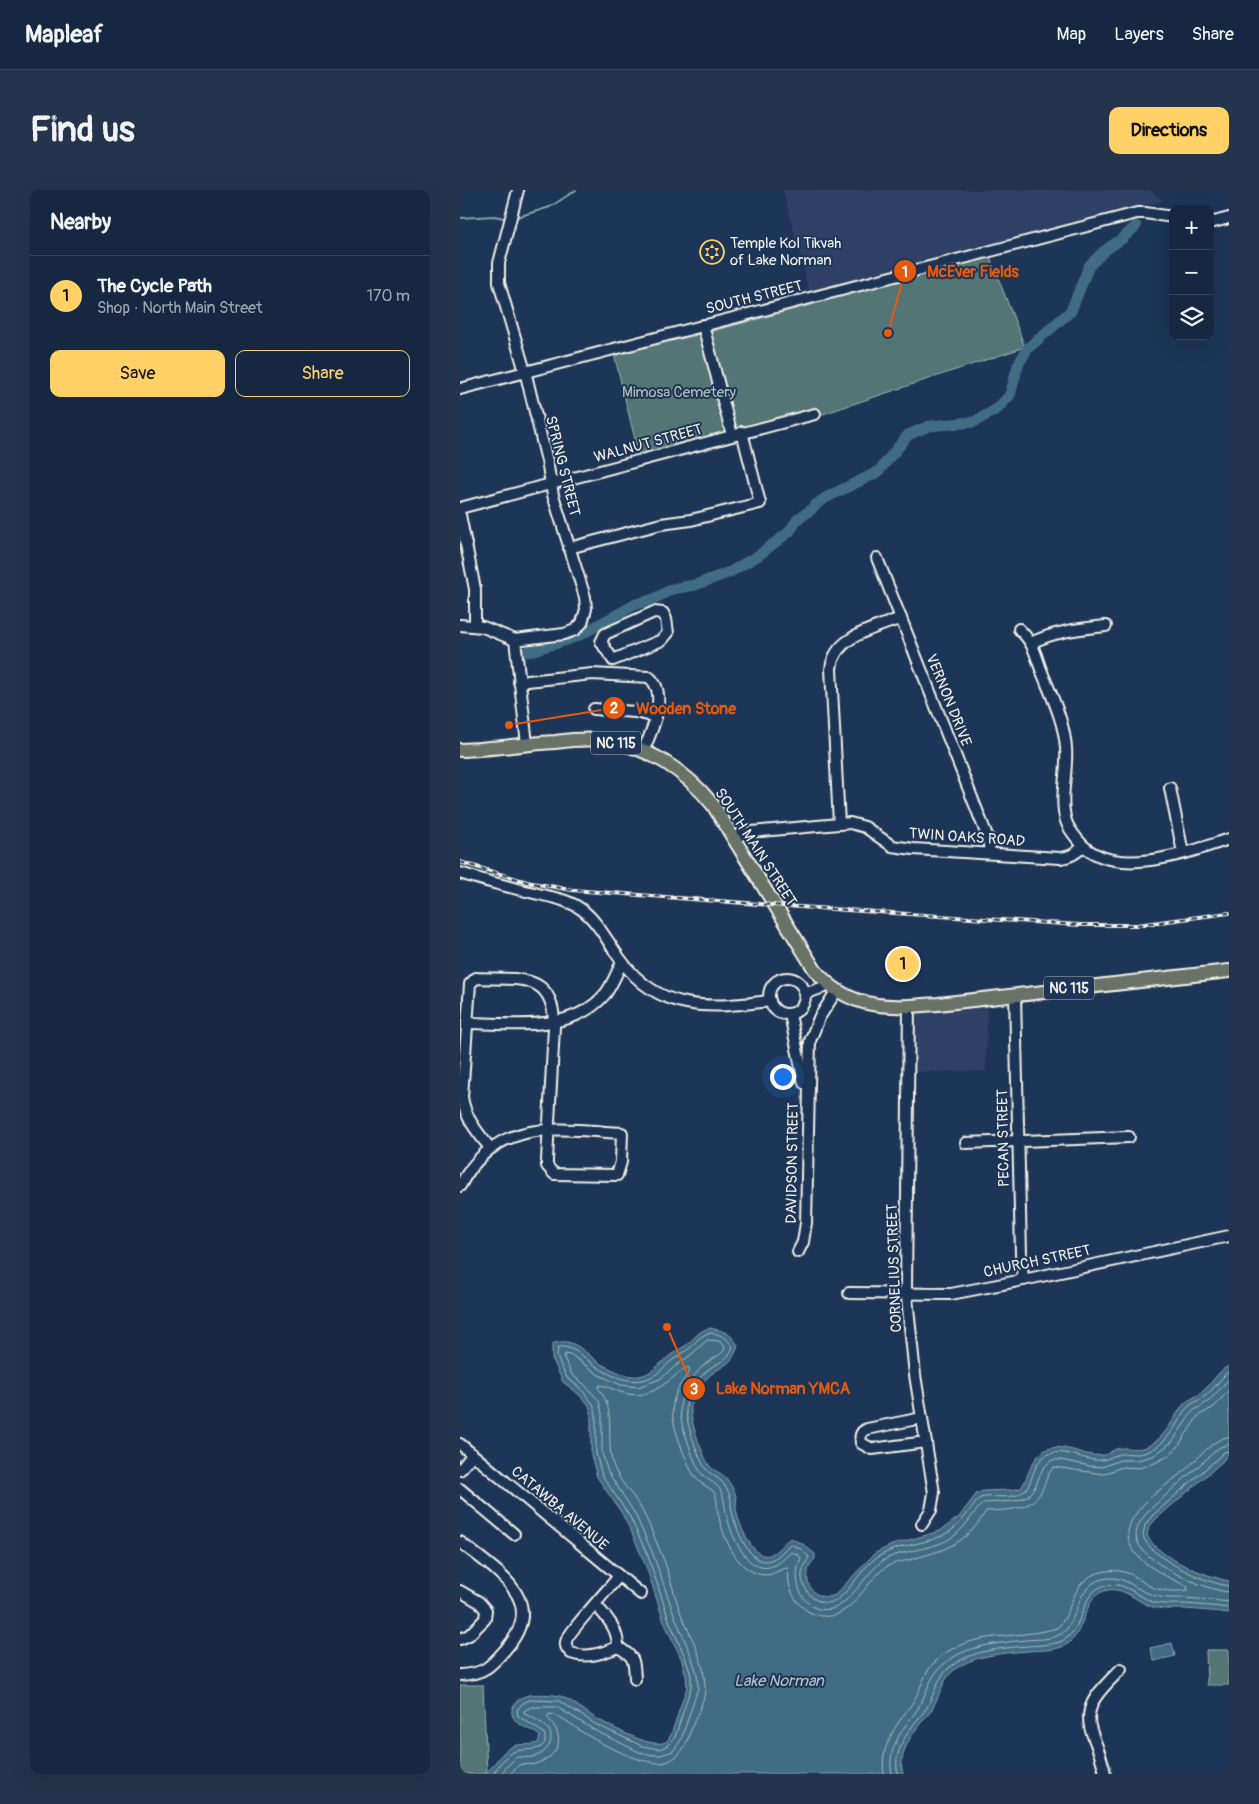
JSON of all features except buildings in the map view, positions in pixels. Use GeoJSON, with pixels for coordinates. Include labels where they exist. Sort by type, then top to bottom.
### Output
{"type":"FeatureCollection","features":[{"type":"Feature","properties":{"kind":"main road","name":"SOUTH MAIN STREET"},"geometry":{"type":"LineString","coordinates":[[460,750],[592,740],[609,741],[643,751],[675,768],[695,785],[713,805],[815,970],[834,988]]}},
{"type":"Feature","properties":{"kind":"main road","name":"NC 115"},"geometry":{"type":"LineString","coordinates":[[834,988],[855,1000],[876,1005],[909,1006],[1229,971]]}},
{"type":"Feature","properties":{"kind":"street","name":"SPRING STREET"},"geometry":{"type":"LineString","coordinates":[[460,625],[483,627],[515,640],[564,634],[575,630],[582,624],[586,609],[585,597],[552,485],[525,372],[500,290],[498,273],[518,190]]}},
{"type":"Feature","properties":{"kind":"street","name":"SOUTH STREET"},"geometry":{"type":"LineString","coordinates":[[460,389],[1137,214],[1145,213],[1169,216]]}},
{"type":"Feature","properties":{"kind":"street"},"geometry":{"type":"LineString","coordinates":[[1214,222],[1229,218]]}},
{"type":"Feature","properties":{"kind":"street"},"geometry":{"type":"LineString","coordinates":[[569,548],[661,524],[691,520],[760,503],[703,325]]}},
{"type":"Feature","properties":{"kind":"street","name":"WALNUT STREET"},"geometry":{"type":"LineString","coordinates":[[460,508],[814,414]]}},
{"type":"Feature","properties":{"kind":"street"},"geometry":{"type":"LineString","coordinates":[[460,516],[475,588],[475,626]]}},
{"type":"Feature","properties":{"kind":"street","name":"VERNON DRIVE"},"geometry":{"type":"LineString","coordinates":[[877,558],[988,838],[990,853]]}},
{"type":"Feature","properties":{"kind":"street"},"geometry":{"type":"LineString","coordinates":[[613,660],[662,640],[668,634],[666,619],[663,614],[654,612],[605,634],[601,642],[613,660],[613,674]]}},
{"type":"Feature","properties":{"kind":"street"},"geometry":{"type":"LineString","coordinates":[[839,824],[831,669],[833,656],[846,642],[901,618]]}},
{"type":"Feature","properties":{"kind":"street"},"geometry":{"type":"LineString","coordinates":[[1030,643],[1074,629],[1106,626]]}},
{"type":"Feature","properties":{"kind":"street"},"geometry":{"type":"LineString","coordinates":[[1019,628],[1030,643],[1056,708],[1064,736],[1066,822],[1083,846],[1096,855],[1112,860],[1150,860],[1183,853],[1229,839]]}},
{"type":"Feature","properties":{"kind":"street"},"geometry":{"type":"LineString","coordinates":[[515,640],[527,744]]}},
{"type":"Feature","properties":{"kind":"street"},"geometry":{"type":"LineString","coordinates":[[519,682],[592,674],[649,677],[655,682],[659,698],[656,717],[643,751]]}},
{"type":"Feature","properties":{"kind":"street"},"geometry":{"type":"LineString","coordinates":[[594,709],[636,712],[656,717]]}},
{"type":"Feature","properties":{"kind":"street"},"geometry":{"type":"LineString","coordinates":[[1170,788],[1183,853]]}},
{"type":"Feature","properties":{"kind":"street","name":"TWIN OAKS ROAD"},"geometry":{"type":"LineString","coordinates":[[734,837],[751,832],[850,823],[865,827],[883,841],[897,847],[1060,858],[1074,854],[1083,846]]}},
{"type":"Feature","properties":{"kind":"street"},"geometry":{"type":"LineString","coordinates":[[460,873],[560,899],[581,909],[639,981],[658,994],[688,1004],[718,1006],[770,1001]]}},
{"type":"Feature","properties":{"kind":"street"},"geometry":{"type":"LineString","coordinates":[[467,1022],[554,1022],[577,1016],[596,1003],[613,983],[622,962]]}},
{"type":"Feature","properties":{"kind":"street"},"geometry":{"type":"LineString","coordinates":[[460,1186],[474,1165],[490,1148],[520,1133],[549,1129],[622,1133],[621,1162],[617,1175],[554,1174],[547,1166],[549,1129],[554,1022],[548,995],[542,986],[527,980],[476,978],[470,984],[463,1069],[463,1103],[470,1120],[490,1148]]}},
{"type":"Feature","properties":{"kind":"street"},"geometry":{"type":"LineString","coordinates":[[783,979],[790,979],[802,987],[804,994],[800,1008],[790,1014],[784,1014],[777,1011],[770,1001],[769,994],[777,982],[783,979]]}},
{"type":"Feature","properties":{"kind":"street"},"geometry":{"type":"LineString","coordinates":[[804,994],[834,988]]}},
{"type":"Feature","properties":{"kind":"street","name":"DAVIDSON STREET"},"geometry":{"type":"LineString","coordinates":[[798,1252],[803,1242],[806,1223],[809,1059],[813,1031],[834,988]]}},
{"type":"Feature","properties":{"kind":"street","name":"PECAN STREET"},"geometry":{"type":"LineString","coordinates":[[1015,995],[1023,1280]]}},
{"type":"Feature","properties":{"kind":"street","name":"CORNELIUS STREET"},"geometry":{"type":"LineString","coordinates":[[909,1006],[907,1294],[914,1367],[934,1494],[931,1510],[922,1524]]}},
{"type":"Feature","properties":{"kind":"street"},"geometry":{"type":"LineString","coordinates":[[790,1014],[808,1104]]}},
{"type":"Feature","properties":{"kind":"street"},"geometry":{"type":"LineString","coordinates":[[966,1143],[1129,1137]]}},
{"type":"Feature","properties":{"kind":"street","name":"CHURCH STREET"},"geometry":{"type":"LineString","coordinates":[[849,1293],[951,1294],[1229,1236]]}},
{"type":"Feature","properties":{"kind":"street"},"geometry":{"type":"LineString","coordinates":[[922,1418],[867,1429],[861,1434],[860,1438],[861,1443],[872,1449],[926,1442]]}},
{"type":"Feature","properties":{"kind":"street","name":"CATAWBA AVENUE"},"geometry":{"type":"LineString","coordinates":[[460,1444],[641,1594]]}},
{"type":"Feature","properties":{"kind":"street"},"geometry":{"type":"LineString","coordinates":[[460,1470],[472,1455]]}},
{"type":"Feature","properties":{"kind":"street"},"geometry":{"type":"LineString","coordinates":[[460,1489],[514,1534]]}},
{"type":"Feature","properties":{"kind":"street"},"geometry":{"type":"LineString","coordinates":[[460,1542],[504,1577],[516,1590],[521,1601],[522,1614],[516,1636],[509,1647],[489,1668],[478,1673],[460,1675]]}},
{"type":"Feature","properties":{"kind":"street"},"geometry":{"type":"LineString","coordinates":[[619,1576],[566,1642],[568,1650],[575,1655],[605,1652],[618,1648],[630,1654],[634,1660],[635,1679]]}},
{"type":"Feature","properties":{"kind":"street"},"geometry":{"type":"LineString","coordinates":[[460,1591],[479,1602],[486,1610],[485,1619],[469,1635],[460,1639]]}},
{"type":"Feature","properties":{"kind":"street"},"geometry":{"type":"LineString","coordinates":[[595,1604],[614,1626],[617,1634],[618,1648]]}},
{"type":"Feature","properties":{"kind":"street"},"geometry":{"type":"LineString","coordinates":[[1106,1774],[1090,1728],[1088,1714],[1097,1694],[1121,1669]]}},
{"type":"Feature","properties":{"kind":"shaded area"},"geometry":{"type":"Polygon","coordinates":[[[783,190],[1150,190],[1163,201],[809,291],[783,190]]]}},
{"type":"Feature","properties":{"kind":"shaded area"},"geometry":{"type":"Polygon","coordinates":[[[987,1001],[986,1071],[911,1072],[914,1010],[987,1001]]]}},
{"type":"Feature","properties":{"kind":"green space","name":"Mimosa Cemetery"},"geometry":{"type":"Polygon","coordinates":[[[990,257],[1025,347],[820,415],[816,409],[639,456],[614,354],[702,334],[990,257]]]}},
{"type":"Feature","properties":{"kind":"green space"},"geometry":{"type":"Polygon","coordinates":[[[1206,1650],[1229,1650],[1229,1685],[1207,1685],[1206,1650]]]}},
{"type":"Feature","properties":{"kind":"green space"},"geometry":{"type":"Polygon","coordinates":[[[460,1685],[483,1685],[487,1772],[484,1774],[460,1774],[460,1685]]]}},
{"type":"Feature","properties":{"kind":"water","name":"Lake Norman"},"geometry":{"type":"Polygon","coordinates":[[[709,1328],[726,1333],[733,1338],[738,1346],[731,1360],[709,1376],[702,1384],[692,1403],[692,1420],[703,1454],[711,1467],[725,1477],[733,1488],[739,1520],[753,1548],[758,1553],[767,1555],[775,1552],[791,1538],[804,1545],[815,1554],[815,1559],[809,1569],[809,1584],[815,1593],[824,1597],[835,1595],[875,1553],[892,1545],[940,1531],[959,1517],[977,1493],[1021,1488],[1032,1465],[1042,1452],[1056,1447],[1087,1454],[1102,1455],[1116,1449],[1146,1447],[1159,1439],[1185,1403],[1206,1389],[1221,1371],[1229,1366],[1229,1453],[1222,1462],[1156,1519],[1149,1527],[1147,1535],[1152,1543],[1161,1551],[1183,1565],[1229,1581],[1229,1613],[1161,1609],[1147,1605],[1120,1591],[1108,1590],[1100,1593],[1089,1606],[1078,1632],[1066,1645],[1052,1649],[979,1658],[969,1661],[953,1671],[944,1684],[931,1711],[915,1731],[907,1745],[902,1759],[903,1774],[484,1774],[509,1748],[517,1745],[538,1743],[540,1736],[515,1720],[512,1712],[517,1701],[529,1695],[560,1696],[605,1723],[644,1741],[661,1743],[668,1741],[687,1687],[681,1658],[664,1622],[647,1569],[632,1533],[621,1512],[597,1477],[591,1455],[591,1414],[589,1405],[563,1382],[552,1358],[552,1344],[567,1342],[573,1344],[606,1367],[617,1372],[638,1376],[654,1369],[699,1333],[709,1328]]]}},
{"type":"Feature","properties":{"kind":"water"},"geometry":{"type":"Polygon","coordinates":[[[1172,1643],[1175,1656],[1154,1661],[1150,1648],[1172,1643]]]}},
{"type":"Feature","properties":{"kind":"waterway"},"geometry":{"type":"LineString","coordinates":[[517,217],[550,207],[576,190]]}},
{"type":"Feature","properties":{"kind":"waterway"},"geometry":{"type":"LineString","coordinates":[[460,218],[494,216],[504,218]]}},
{"type":"Feature","properties":{"kind":"waterway"},"geometry":{"type":"LineString","coordinates":[[520,654],[582,634],[636,604],[654,599],[672,589],[695,585],[730,572],[759,555],[789,532],[798,519],[827,497],[878,472],[908,435],[929,426],[974,422],[997,409],[1010,395],[1018,365],[1028,348],[1071,311],[1089,266],[1104,251],[1136,226]]}},
{"type":"Feature","properties":{"kind":"railway"},"geometry":{"type":"LineString","coordinates":[[460,862],[527,882],[572,890],[785,906],[1079,925],[1137,925],[1229,913]]}},
{"type":"Feature","properties":{"kind":"place","name":"Temple Kol Tikvah of Lake Norman"},"geometry":{"type":"Point","coordinates":[712,252]}},
{"type":"Feature","properties":{"kind":"place","name":"McEver Fields"},"geometry":{"type":"Point","coordinates":[888,333]}},
{"type":"Feature","properties":{"kind":"place","name":"Wooden Stone"},"geometry":{"type":"Point","coordinates":[509,725]}},
{"type":"Feature","properties":{"kind":"place","name":"The Cycle Path"},"geometry":{"type":"Point","coordinates":[903,964]}},
{"type":"Feature","properties":{"kind":"place","name":"Lake Norman YMCA"},"geometry":{"type":"Point","coordinates":[667,1327]}}]}
